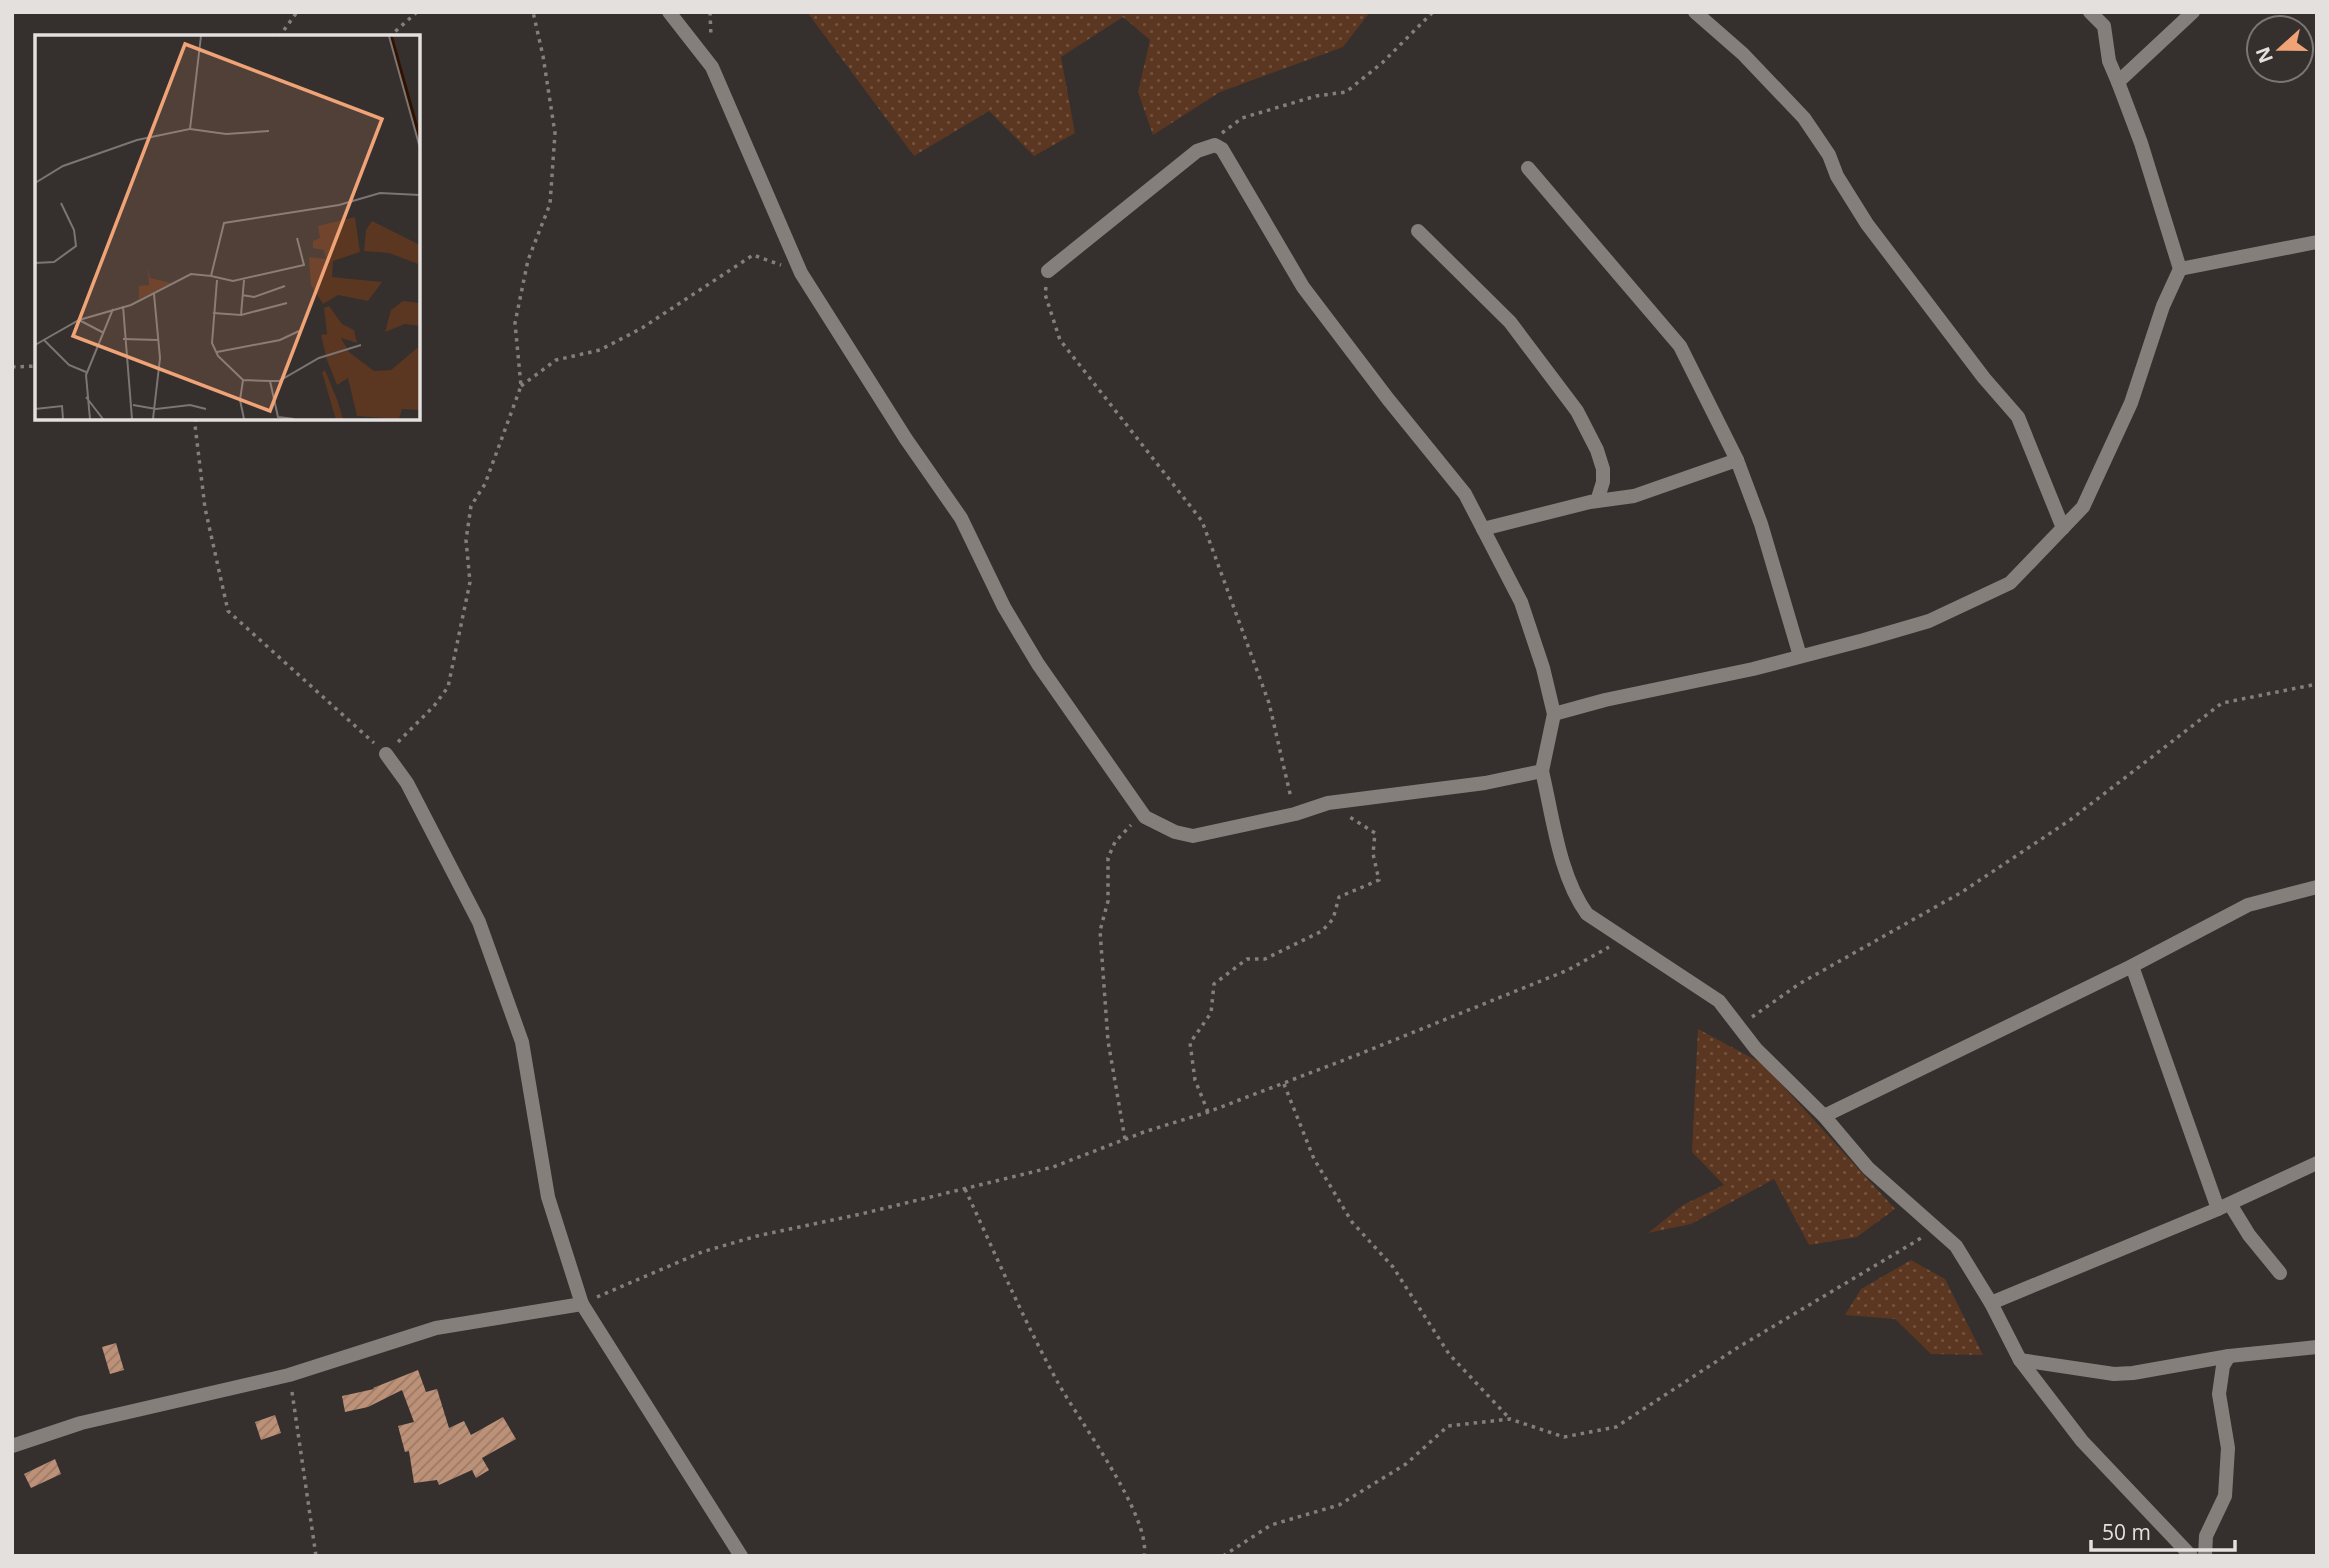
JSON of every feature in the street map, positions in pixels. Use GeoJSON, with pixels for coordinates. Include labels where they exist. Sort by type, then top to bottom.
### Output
{"type":"FeatureCollection","features":[{"type":"Feature","properties":{"kind":"street"},"geometry":{"type":"LineString","coordinates":[[669,12],[712,67],[801,273],[906,439],[961,518],[1004,607],[1038,664],[1145,817],[1175,832],[1193,836],[1295,814],[1328,803],[1485,783],[1542,771]]}},
{"type":"Feature","properties":{"kind":"street"},"geometry":{"type":"LineString","coordinates":[[1695,12],[1744,54],[1804,118],[1829,155],[1837,176],[1867,224],[1984,378],[2018,417],[2063,528]]}},
{"type":"Feature","properties":{"kind":"street"},"geometry":{"type":"LineString","coordinates":[[1554,714],[1605,700],[1753,669],[1929,621],[2010,583],[2083,507],[2125,414],[2163,306],[2180,269],[2141,143],[2109,61],[2104,26],[2090,12]]}},
{"type":"Feature","properties":{"kind":"street"},"geometry":{"type":"LineString","coordinates":[[2118,82],[2193,12]]}},
{"type":"Feature","properties":{"kind":"street"},"geometry":{"type":"LineString","coordinates":[[1048,271],[1204,147],[1215,145],[1222,149],[1303,286],[1388,399],[1465,494],[1521,602],[1543,668],[1554,714],[1542,771],[1568,881],[1576,899],[1587,914],[1719,1001],[1756,1049],[1824,1116],[1868,1168],[1956,1246],[1991,1303],[2020,1360],[2082,1441],[2191,1556]]}},
{"type":"Feature","properties":{"kind":"street"},"geometry":{"type":"LineString","coordinates":[[1528,168],[1680,346],[1737,460],[1761,524],[1800,656]]}},
{"type":"Feature","properties":{"kind":"street"},"geometry":{"type":"LineString","coordinates":[[1418,231],[1510,322],[1577,411],[1597,450],[1603,469],[1604,482],[1597,501]]}},
{"type":"Feature","properties":{"kind":"street"},"geometry":{"type":"LineString","coordinates":[[2180,269],[2317,242]]}},
{"type":"Feature","properties":{"kind":"street"},"geometry":{"type":"LineString","coordinates":[[1483,529],[1597,501],[1634,496],[1737,460]]}},
{"type":"Feature","properties":{"kind":"street"},"geometry":{"type":"LineString","coordinates":[[386,754],[407,783],[479,922],[522,1042],[548,1197],[582,1304],[741,1556]]}},
{"type":"Feature","properties":{"kind":"street"},"geometry":{"type":"LineString","coordinates":[[1824,1116],[2132,966],[2248,905],[2317,887]]}},
{"type":"Feature","properties":{"kind":"street"},"geometry":{"type":"LineString","coordinates":[[2132,966],[2224,1206],[2280,1273]]}},
{"type":"Feature","properties":{"kind":"street"},"geometry":{"type":"LineString","coordinates":[[1991,1303],[2224,1206],[2317,1163]]}},
{"type":"Feature","properties":{"kind":"street"},"geometry":{"type":"LineString","coordinates":[[12,1446],[81,1423],[289,1375],[436,1328],[582,1304]]}},
{"type":"Feature","properties":{"kind":"street"},"geometry":{"type":"LineString","coordinates":[[2020,1360],[2114,1374],[2229,1356],[2317,1347]]}},
{"type":"Feature","properties":{"kind":"street"},"geometry":{"type":"LineString","coordinates":[[2204,1556],[2206,1536],[2225,1496],[2228,1448],[2219,1394],[2223,1366],[2229,1356]]}},
{"type":"Feature","properties":{"kind":"path"},"geometry":{"type":"LineString","coordinates":[[280,35],[297,12]]}},
{"type":"Feature","properties":{"kind":"path"},"geometry":{"type":"LineString","coordinates":[[391,35],[417,12]]}},
{"type":"Feature","properties":{"kind":"path"},"geometry":{"type":"LineString","coordinates":[[196,420],[205,508],[228,611],[386,754],[448,687],[470,582],[466,540],[471,506],[485,484],[521,386],[515,323],[528,260],[550,204],[555,133],[533,12]]}},
{"type":"Feature","properties":{"kind":"path"},"geometry":{"type":"LineString","coordinates":[[1204,147],[1242,118],[1316,96],[1346,92],[1382,63],[1433,12]]}},
{"type":"Feature","properties":{"kind":"path"},"geometry":{"type":"LineString","coordinates":[[521,386],[556,360],[600,350],[642,328],[753,255],[801,273]]}},
{"type":"Feature","properties":{"kind":"path"},"geometry":{"type":"LineString","coordinates":[[1048,271],[1045,294],[1060,340],[1202,521],[1269,703],[1295,814]]}},
{"type":"Feature","properties":{"kind":"path"},"geometry":{"type":"LineString","coordinates":[[12,367],[35,366]]}},
{"type":"Feature","properties":{"kind":"path"},"geometry":{"type":"LineString","coordinates":[[1739,1027],[1798,984],[1962,892],[2070,820],[2222,703],[2317,684]]}},
{"type":"Feature","properties":{"kind":"path"},"geometry":{"type":"LineString","coordinates":[[1208,1112],[1195,1080],[1190,1043],[1211,1013],[1214,984],[1247,959],[1265,959],[1322,931],[1333,919],[1339,897],[1379,880],[1373,854],[1375,833],[1328,803]]}},
{"type":"Feature","properties":{"kind":"path"},"geometry":{"type":"LineString","coordinates":[[1125,1139],[1108,1041],[1100,931],[1108,901],[1108,858],[1115,842],[1126,829],[1145,817]]}},
{"type":"Feature","properties":{"kind":"path"},"geometry":{"type":"LineString","coordinates":[[582,1304],[702,1251],[1053,1167],[1284,1084],[1568,970],[1623,939]]}},
{"type":"Feature","properties":{"kind":"path"},"geometry":{"type":"LineString","coordinates":[[1284,1084],[1314,1159],[1352,1222],[1393,1267],[1449,1354],[1510,1419]]}},
{"type":"Feature","properties":{"kind":"path"},"geometry":{"type":"LineString","coordinates":[[965,1189],[1058,1382],[1098,1443],[1135,1515],[1146,1547],[1144,1556]]}},
{"type":"Feature","properties":{"kind":"path"},"geometry":{"type":"LineString","coordinates":[[1223,1556],[1270,1525],[1339,1505],[1406,1464],[1448,1426],[1510,1419],[1563,1437],[1616,1427],[1737,1348],[1936,1229]]}},
{"type":"Feature","properties":{"kind":"path"},"geometry":{"type":"LineString","coordinates":[[289,1375],[316,1556]]}},
{"type":"Feature","properties":{"kind":"shaded area"},"geometry":{"type":"Polygon","coordinates":[[[807,12],[1370,12],[1343,47],[1220,92],[1153,135],[1138,92],[1150,40],[1123,17],[1061,57],[1075,133],[1034,156],[989,111],[914,156],[807,12]]]}},
{"type":"Feature","properties":{"kind":"shaded area"},"geometry":{"type":"Polygon","coordinates":[[[1698,1029],[1763,1064],[1895,1209],[1857,1237],[1809,1245],[1774,1179],[1691,1224],[1648,1233],[1683,1205],[1724,1185],[1692,1152],[1698,1029]]]}},
{"type":"Feature","properties":{"kind":"shaded area"},"geometry":{"type":"Polygon","coordinates":[[[1911,1260],[1945,1279],[1983,1355],[1931,1354],[1895,1319],[1845,1315],[1861,1289],[1911,1260]]]}},
{"type":"Feature","properties":{"kind":"building"},"geometry":{"type":"Polygon","coordinates":[[[116,1343],[124,1370],[110,1374],[102,1347],[116,1343]]]}},
{"type":"Feature","properties":{"kind":"building"},"geometry":{"type":"Polygon","coordinates":[[[418,1370],[426,1392],[437,1389],[449,1428],[464,1421],[471,1435],[503,1417],[516,1439],[482,1458],[489,1470],[476,1478],[472,1470],[439,1485],[437,1480],[414,1483],[409,1451],[405,1452],[398,1426],[414,1422],[402,1390],[368,1407],[345,1412],[342,1396],[374,1389],[418,1370]]]}},
{"type":"Feature","properties":{"kind":"building"},"geometry":{"type":"Polygon","coordinates":[[[275,1415],[281,1433],[261,1440],[255,1422],[275,1415]]]}},
{"type":"Feature","properties":{"kind":"building"},"geometry":{"type":"Polygon","coordinates":[[[55,1459],[61,1474],[31,1488],[24,1474],[55,1459]]]}}]}
